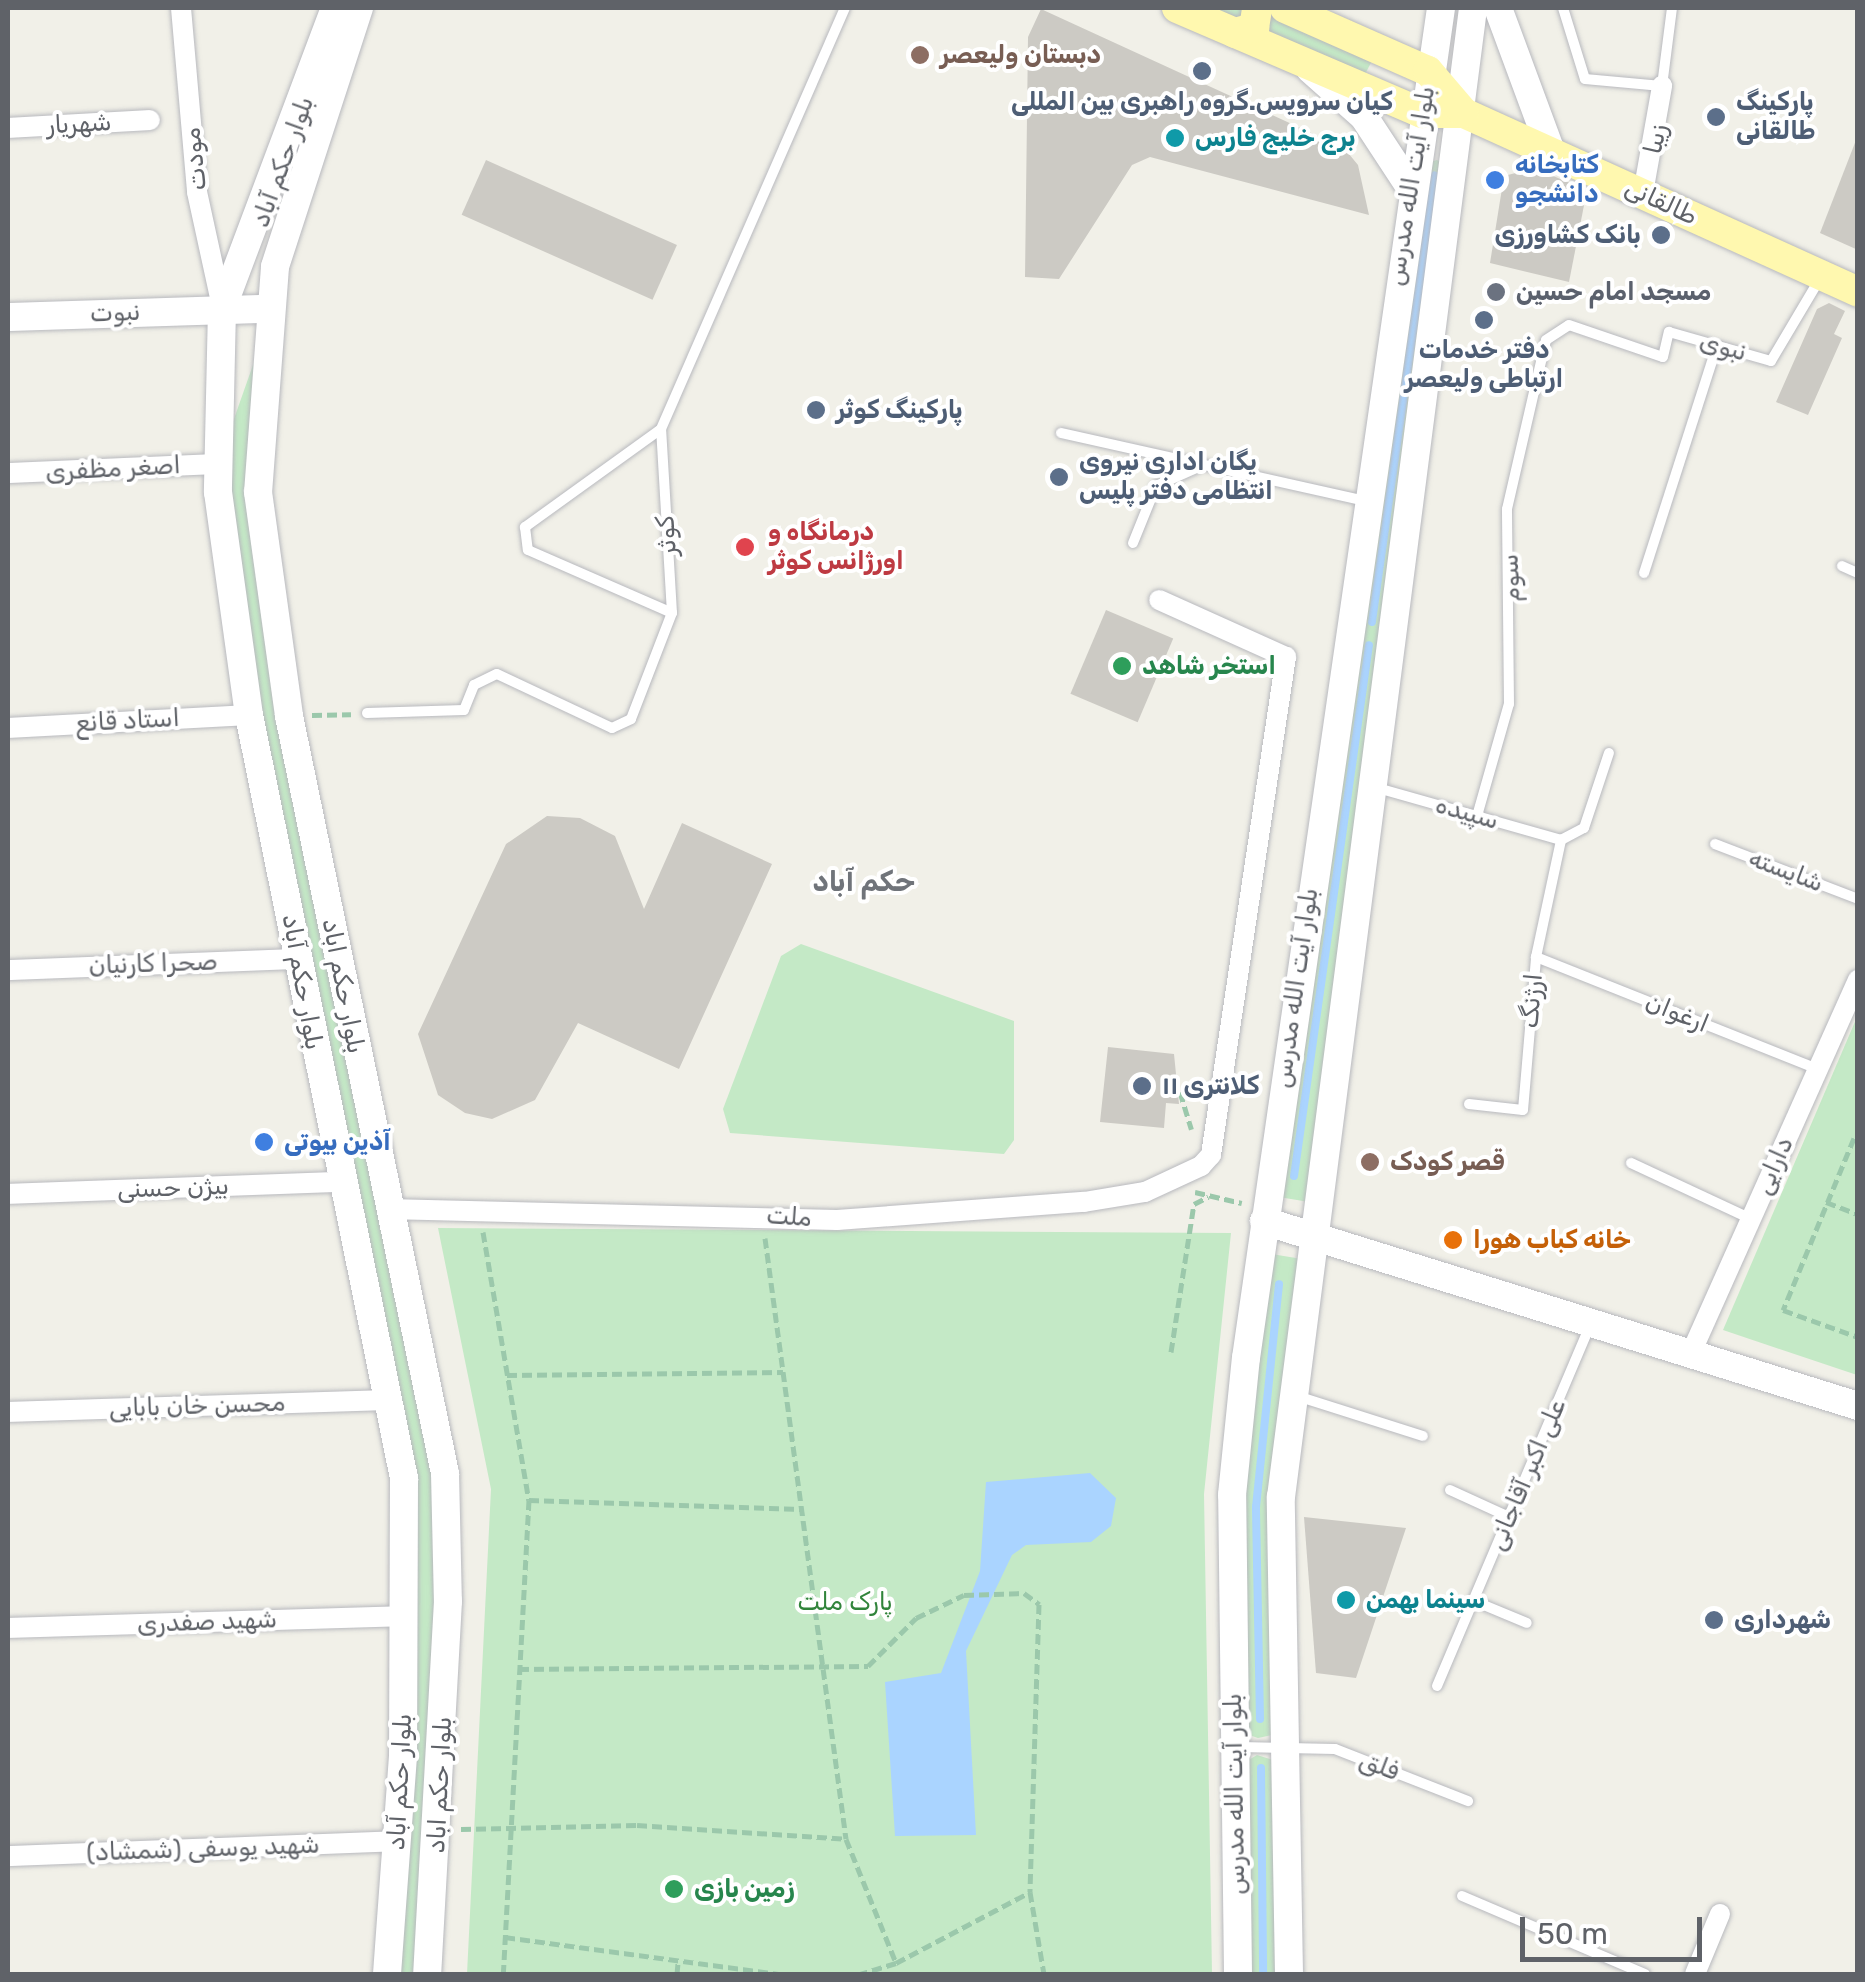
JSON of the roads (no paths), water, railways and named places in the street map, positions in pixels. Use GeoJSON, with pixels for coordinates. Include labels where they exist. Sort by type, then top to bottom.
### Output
{"type":"FeatureCollection","features":[{"type":"Feature","properties":{"kind":"main road","name":"بلوار حکم آباد"},"geometry":{"type":"LineString","coordinates":[[335,8],[222,309],[218,464],[249,715],[339,1182],[404,1478],[407,1616],[398,1842],[387,1974]]}},
{"type":"Feature","properties":{"kind":"main road","name":"بلوار حکم اباد"},"geometry":{"type":"LineString","coordinates":[[359,8],[268,309],[258,492],[289,716],[448,1500],[427,1974]]}},
{"type":"Feature","properties":{"kind":"main road"},"geometry":{"type":"LineString","coordinates":[[1177,8],[1422,113],[1464,112]]}},
{"type":"Feature","properties":{"kind":"main road"},"geometry":{"type":"LineString","coordinates":[[1235,33],[1254,28],[1257,8]]}},
{"type":"Feature","properties":{"kind":"main road"},"geometry":{"type":"LineString","coordinates":[[1292,8],[1428,71],[1464,112]]}},
{"type":"Feature","properties":{"kind":"main road","name":"بلوار آیت الله مدرس"},"geometry":{"type":"LineString","coordinates":[[1238,1974],[1232,1496],[1254,1212],[1428,71],[1442,8]]}},
{"type":"Feature","properties":{"kind":"main road","name":"بلوار آیت الله مدرس"},"geometry":{"type":"LineString","coordinates":[[1289,1974],[1280,1497],[1310,1235],[1464,112],[1473,8]]}},
{"type":"Feature","properties":{"kind":"main road"},"geometry":{"type":"LineString","coordinates":[[1498,8],[1551,150]]}},
{"type":"Feature","properties":{"kind":"main road"},"geometry":{"type":"LineString","coordinates":[[1302,61],[1364,117],[1410,187]]}},
{"type":"Feature","properties":{"kind":"main road","name":"طالقانی"},"geometry":{"type":"LineString","coordinates":[[1464,112],[1858,292]]}},
{"type":"Feature","properties":{"kind":"main road","name":"نبوت"},"geometry":{"type":"LineString","coordinates":[[8,316],[268,309]]}},
{"type":"Feature","properties":{"kind":"main road"},"geometry":{"type":"LineString","coordinates":[[1254,1212],[1310,1235],[1858,1406]]}},
{"type":"Feature","properties":{"kind":"street","name":"مودت"},"geometry":{"type":"LineString","coordinates":[[181,8],[197,192],[222,309]]}},
{"type":"Feature","properties":{"kind":"street","name":"زیبا"},"geometry":{"type":"LineString","coordinates":[[1643,193],[1662,86]]}},
{"type":"Feature","properties":{"kind":"street","name":"شهریار"},"geometry":{"type":"LineString","coordinates":[[8,128],[150,120]]}},
{"type":"Feature","properties":{"kind":"street","name":"اصغر مظفری"},"geometry":{"type":"LineString","coordinates":[[8,474],[218,464]]}},
{"type":"Feature","properties":{"kind":"street","name":"ملت"},"geometry":{"type":"LineString","coordinates":[[387,1210],[479,1208],[837,1220],[1084,1202],[1186,1177],[1211,1154],[1286,657],[1159,600]]}},
{"type":"Feature","properties":{"kind":"street","name":"استاد قانع"},"geometry":{"type":"LineString","coordinates":[[8,728],[249,715]]}},
{"type":"Feature","properties":{"kind":"street","name":"صحرا کارنیان"},"geometry":{"type":"LineString","coordinates":[[8,970],[298,958]]}},
{"type":"Feature","properties":{"kind":"street","name":"دارایی"},"geometry":{"type":"LineString","coordinates":[[1691,1352],[1858,980]]}},
{"type":"Feature","properties":{"kind":"street","name":"بیژن حسنی"},"geometry":{"type":"LineString","coordinates":[[8,1194],[339,1182]]}},
{"type":"Feature","properties":{"kind":"street","name":"محسن خان بابایی"},"geometry":{"type":"LineString","coordinates":[[8,1412],[386,1400]]}},
{"type":"Feature","properties":{"kind":"street","name":"شهید صفدری"},"geometry":{"type":"LineString","coordinates":[[8,1628],[407,1616]]}},
{"type":"Feature","properties":{"kind":"street","name":"شهید یوسفی (شمشاد)"},"geometry":{"type":"LineString","coordinates":[[8,1856],[398,1842]]}},
{"type":"Feature","properties":{"kind":"street"},"geometry":{"type":"LineString","coordinates":[[1695,1974],[1720,1914]]}},
{"type":"Feature","properties":{"kind":"lane","name":"کوثر"},"geometry":{"type":"LineString","coordinates":[[367,713],[464,710],[474,685],[497,674],[612,728],[631,719],[672,613],[661,429],[845,8]]}},
{"type":"Feature","properties":{"kind":"lane"},"geometry":{"type":"LineString","coordinates":[[1563,8],[1585,79],[1662,86],[1672,8]]}},
{"type":"Feature","properties":{"kind":"lane","name":"نبوی"},"geometry":{"type":"LineString","coordinates":[[1546,340],[1569,325],[1663,358],[1669,332],[1771,361],[1822,276]]}},
{"type":"Feature","properties":{"kind":"lane","name":"سوم"},"geometry":{"type":"LineString","coordinates":[[1478,816],[1509,704],[1507,509],[1546,340]]}},
{"type":"Feature","properties":{"kind":"lane"},"geometry":{"type":"LineString","coordinates":[[1644,573],[1717,345]]}},
{"type":"Feature","properties":{"kind":"lane"},"geometry":{"type":"LineString","coordinates":[[661,429],[525,527],[528,550],[672,613]]}},
{"type":"Feature","properties":{"kind":"lane"},"geometry":{"type":"LineString","coordinates":[[1061,433],[1364,501]]}},
{"type":"Feature","properties":{"kind":"lane"},"geometry":{"type":"LineString","coordinates":[[1133,543],[1156,486],[1204,465]]}},
{"type":"Feature","properties":{"kind":"lane"},"geometry":{"type":"LineString","coordinates":[[1842,566],[1858,573]]}},
{"type":"Feature","properties":{"kind":"lane"},"geometry":{"type":"LineString","coordinates":[[1560,840],[1584,828],[1608,753]]}},
{"type":"Feature","properties":{"kind":"lane","name":"سپیده"},"geometry":{"type":"LineString","coordinates":[[1374,786],[1560,840]]}},
{"type":"Feature","properties":{"kind":"lane","name":"ارژنگ"},"geometry":{"type":"LineString","coordinates":[[1469,1104],[1523,1110],[1536,957],[1560,840]]}},
{"type":"Feature","properties":{"kind":"lane","name":"شایسته"},"geometry":{"type":"LineString","coordinates":[[1715,844],[1858,899]]}},
{"type":"Feature","properties":{"kind":"lane","name":"ارغوان"},"geometry":{"type":"LineString","coordinates":[[1536,957],[1818,1070]]}},
{"type":"Feature","properties":{"kind":"lane"},"geometry":{"type":"LineString","coordinates":[[1630,1163],[1751,1219]]}},
{"type":"Feature","properties":{"kind":"lane","name":"علی اکبر آقاجانی"},"geometry":{"type":"LineString","coordinates":[[1438,1686],[1592,1320]]}},
{"type":"Feature","properties":{"kind":"lane"},"geometry":{"type":"LineString","coordinates":[[1292,1394],[1423,1436]]}},
{"type":"Feature","properties":{"kind":"lane"},"geometry":{"type":"LineString","coordinates":[[1450,1490],[1509,1516]]}},
{"type":"Feature","properties":{"kind":"lane"},"geometry":{"type":"LineString","coordinates":[[1474,1601],[1527,1623]]}},
{"type":"Feature","properties":{"kind":"lane","name":"فلق"},"geometry":{"type":"LineString","coordinates":[[1234,1746],[1336,1750],[1468,1801]]}},
{"type":"Feature","properties":{"kind":"lane"},"geometry":{"type":"LineString","coordinates":[[1462,1896],[1645,1974]]}},
{"type":"Feature","properties":{"kind":"water"},"geometry":{"type":"Polygon","coordinates":[[[1090,1473],[1116,1498],[1111,1526],[1091,1542],[1026,1545],[1012,1555],[966,1651],[976,1835],[895,1836],[885,1682],[941,1673],[980,1571],[986,1482],[1090,1473]]]}},
{"type":"Feature","properties":{"kind":"waterway"},"geometry":{"type":"LineString","coordinates":[[1372,622],[1435,175]]}},
{"type":"Feature","properties":{"kind":"waterway"},"geometry":{"type":"LineString","coordinates":[[1294,1176],[1369,645]]}},
{"type":"Feature","properties":{"kind":"waterway"},"geometry":{"type":"LineString","coordinates":[[1260,1719],[1256,1507],[1279,1284]]}},
{"type":"Feature","properties":{"kind":"waterway"},"geometry":{"type":"LineString","coordinates":[[1261,1768],[1263,1974]]}},
{"type":"Feature","properties":{"kind":"place","name":"دبستان ولیعصر"},"geometry":{"type":"Point","coordinates":[920,55]}},
{"type":"Feature","properties":{"kind":"place","name":"کیان سرویس.گروه راهبری بین المللی"},"geometry":{"type":"Point","coordinates":[1202,71]}},
{"type":"Feature","properties":{"kind":"place","name":"پارکینگ طالقانی"},"geometry":{"type":"Point","coordinates":[1716,117]}},
{"type":"Feature","properties":{"kind":"place","name":"برج خلیج فارس"},"geometry":{"type":"Point","coordinates":[1175,138]}},
{"type":"Feature","properties":{"kind":"place","name":"کتابخانه دانشجو"},"geometry":{"type":"Point","coordinates":[1495,180]}},
{"type":"Feature","properties":{"kind":"place","name":"بانک کشاورزی"},"geometry":{"type":"Point","coordinates":[1661,235]}},
{"type":"Feature","properties":{"kind":"place","name":"مسجد امام حسین"},"geometry":{"type":"Point","coordinates":[1496,292]}},
{"type":"Feature","properties":{"kind":"place","name":"دفتر خدمات ارتباطی ولیعصر"},"geometry":{"type":"Point","coordinates":[1484,320]}},
{"type":"Feature","properties":{"kind":"place","name":"پارکینگ کوثر"},"geometry":{"type":"Point","coordinates":[816,410]}},
{"type":"Feature","properties":{"kind":"place","name":"یگان اداری نیروی انتظامی دفتر پلیس"},"geometry":{"type":"Point","coordinates":[1059,477]}},
{"type":"Feature","properties":{"kind":"place","name":"درمانگاه و اورژانس کوثر"},"geometry":{"type":"Point","coordinates":[745,547]}},
{"type":"Feature","properties":{"kind":"place","name":"استخر شاهد"},"geometry":{"type":"Point","coordinates":[1122,666]}},
{"type":"Feature","properties":{"kind":"place","name":"کلانتری ۱۱"},"geometry":{"type":"Point","coordinates":[1142,1086]}},
{"type":"Feature","properties":{"kind":"place","name":"آذین بیوتی"},"geometry":{"type":"Point","coordinates":[264,1142]}},
{"type":"Feature","properties":{"kind":"place","name":"قصر کودک"},"geometry":{"type":"Point","coordinates":[1370,1162]}},
{"type":"Feature","properties":{"kind":"place","name":"خانه کباب هورا"},"geometry":{"type":"Point","coordinates":[1453,1240]}},
{"type":"Feature","properties":{"kind":"place","name":"سینما بهمن"},"geometry":{"type":"Point","coordinates":[1346,1600]}},
{"type":"Feature","properties":{"kind":"place","name":"شهرداری"},"geometry":{"type":"Point","coordinates":[1714,1620]}},
{"type":"Feature","properties":{"kind":"place","name":"زمین بازی"},"geometry":{"type":"Point","coordinates":[674,1889]}},
{"type":"Feature","properties":{"kind":"district","name":"حکم آباد"},"geometry":{"type":"Point","coordinates":[864,882]}},
{"type":"Feature","properties":{"kind":"park label","name":"پارک ملت"},"geometry":{"type":"Point","coordinates":[845,1602]}}]}
